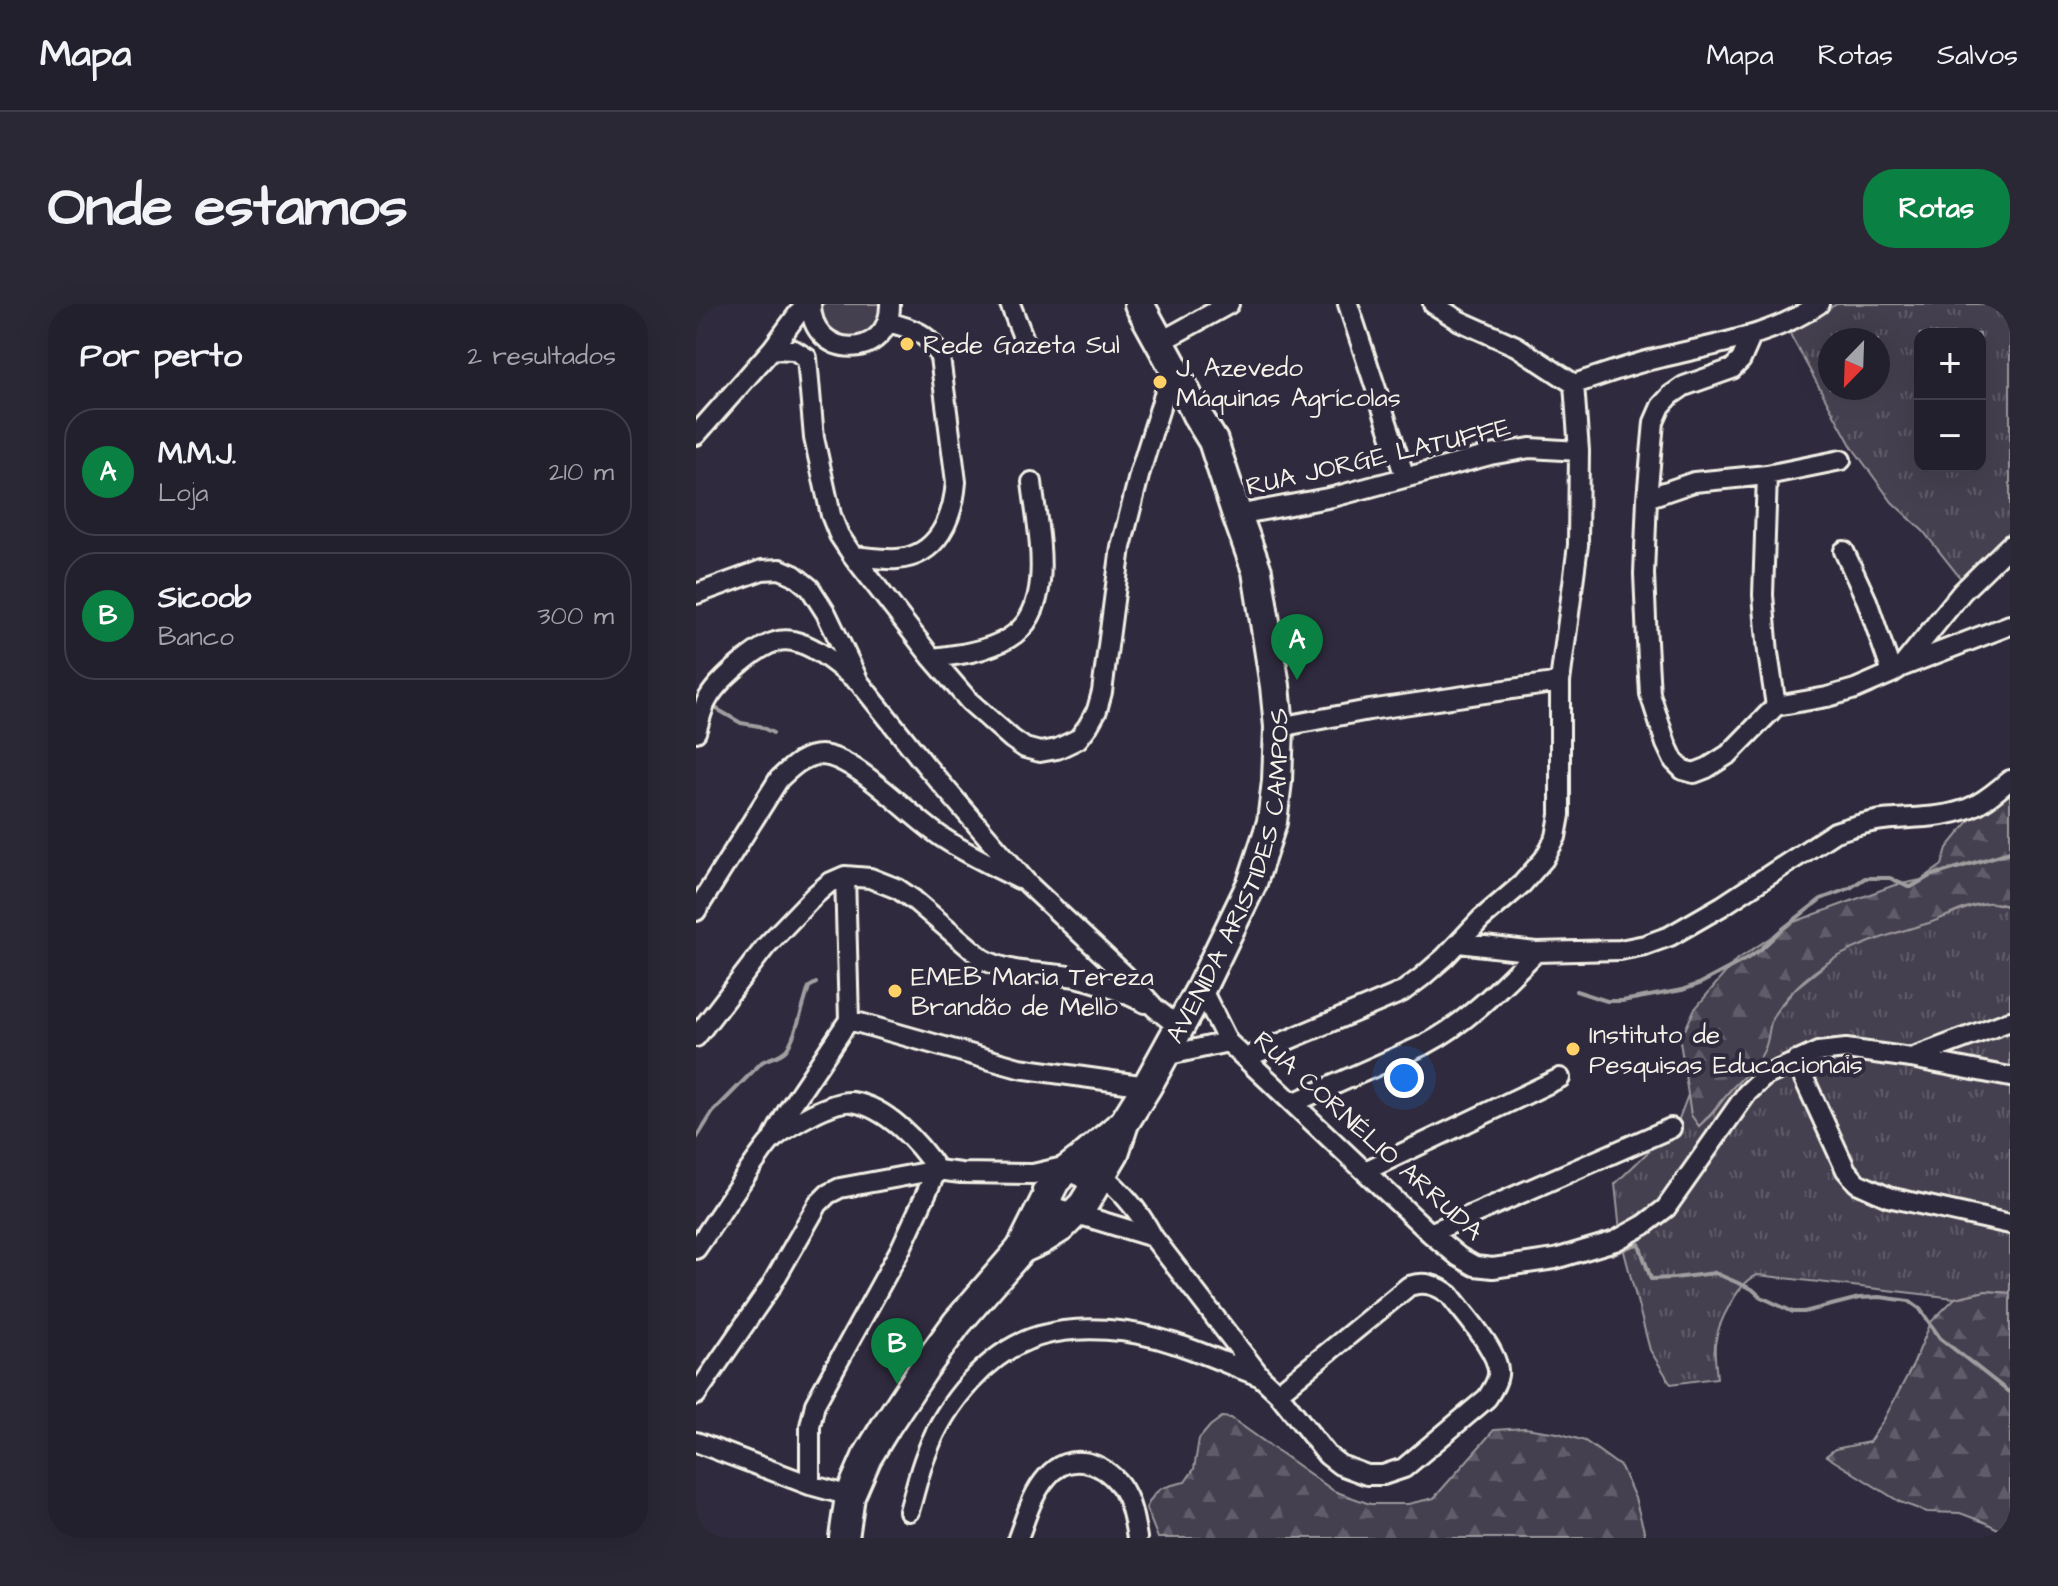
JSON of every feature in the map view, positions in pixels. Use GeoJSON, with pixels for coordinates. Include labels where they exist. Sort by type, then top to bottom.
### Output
{"type":"FeatureCollection","features":[{"type":"Feature","properties":{"kind":"highway","name":"AVENIDA ARISTIDES CAMPOS"},"geometry":{"type":"LineString","coordinates":[[844,1538],[850,1496],[867,1457],[925,1367],[957,1323],[1021,1249],[1060,1228],[1084,1181],[1147,1086],[1201,988],[1252,883],[1272,822],[1279,727],[1257,571],[1213,441],[1139,304]]}},
{"type":"Feature","properties":{"kind":"highway","name":"AVENIDA ARISTIDES CAMPOS"},"geometry":{"type":"LineString","coordinates":[[1021,1249],[1039,1186],[1055,1181],[1084,1181]]}},
{"type":"Feature","properties":{"kind":"street"},"geometry":{"type":"LineString","coordinates":[[1010,304],[1023,337]]}},
{"type":"Feature","properties":{"kind":"street"},"geometry":{"type":"LineString","coordinates":[[809,307],[807,358],[814,438],[831,515],[839,535],[932,658],[969,701],[1012,739],[1025,748],[1040,752],[1057,749],[1078,739],[1097,710],[1121,547],[1167,354],[1229,304]]}},
{"type":"Feature","properties":{"kind":"street"},"geometry":{"type":"LineString","coordinates":[[1348,304],[1405,477]]}},
{"type":"Feature","properties":{"kind":"street"},"geometry":{"type":"LineString","coordinates":[[1433,304],[1460,321],[1516,346],[1574,384]]}},
{"type":"Feature","properties":{"kind":"street"},"geometry":{"type":"LineString","coordinates":[[1574,384],[1659,357],[1752,335],[1792,320],[1819,304]]}},
{"type":"Feature","properties":{"kind":"street"},"geometry":{"type":"LineString","coordinates":[[809,307],[816,327],[825,339],[839,346],[854,348],[868,344],[880,335],[889,313],[925,336],[934,344],[940,357],[956,482],[947,524],[936,541],[910,557],[853,556]]}},
{"type":"Feature","properties":{"kind":"street"},"geometry":{"type":"LineString","coordinates":[[696,435],[809,307]]}},
{"type":"Feature","properties":{"kind":"street"},"geometry":{"type":"LineString","coordinates":[[1752,335],[1741,360],[1732,369],[1684,386],[1661,406],[1654,422],[1644,574],[1650,694],[1674,761],[1683,770],[1694,773],[1707,768],[1729,754],[1776,706],[1855,689],[2010,625]]}},
{"type":"Feature","properties":{"kind":"street"},"geometry":{"type":"LineString","coordinates":[[772,349],[794,350],[807,358]]}},
{"type":"Feature","properties":{"kind":"street"},"geometry":{"type":"LineString","coordinates":[[1245,1058],[1402,992],[1522,884],[1544,859],[1556,837],[1560,815],[1560,682],[1578,545],[1579,451],[1574,384]]}},
{"type":"Feature","properties":{"kind":"street","name":"RUA JORGE LATUFFE"},"geometry":{"type":"LineString","coordinates":[[1237,515],[1333,497],[1490,455],[1530,448],[1579,451]]}},
{"type":"Feature","properties":{"kind":"street"},"geometry":{"type":"LineString","coordinates":[[1647,498],[1694,482],[1767,475],[1841,460]]}},
{"type":"Feature","properties":{"kind":"street"},"geometry":{"type":"LineString","coordinates":[[1767,475],[1763,595],[1776,706]]}},
{"type":"Feature","properties":{"kind":"street"},"geometry":{"type":"LineString","coordinates":[[932,658],[995,645],[1011,637],[1027,622],[1036,605],[1041,578],[1032,482]]}},
{"type":"Feature","properties":{"kind":"street"},"geometry":{"type":"LineString","coordinates":[[1896,670],[1962,592],[2010,545]]}},
{"type":"Feature","properties":{"kind":"street"},"geometry":{"type":"LineString","coordinates":[[1844,551],[1896,670]]}},
{"type":"Feature","properties":{"kind":"street"},"geometry":{"type":"LineString","coordinates":[[696,594],[762,570],[780,569],[794,575],[810,588],[826,613],[859,682],[927,767],[1028,884],[1128,978],[1155,1008],[1180,1028]]}},
{"type":"Feature","properties":{"kind":"street"},"geometry":{"type":"LineString","coordinates":[[696,732],[704,707],[717,685],[737,666],[771,643],[783,640],[812,648],[859,682]]}},
{"type":"Feature","properties":{"kind":"street"},"geometry":{"type":"LineString","coordinates":[[1279,727],[1369,710],[1560,682]]}},
{"type":"Feature","properties":{"kind":"street"},"geometry":{"type":"LineString","coordinates":[[696,911],[779,779],[807,757],[822,755],[860,771],[941,837],[1028,884]]}},
{"type":"Feature","properties":{"kind":"street"},"geometry":{"type":"LineString","coordinates":[[1459,943],[1536,952],[1620,950],[1645,945],[1670,936],[1722,906],[1835,832],[1881,820],[1944,815],[1967,809],[2010,780]]}},
{"type":"Feature","properties":{"kind":"street"},"geometry":{"type":"LineString","coordinates":[[696,1037],[766,946],[815,895],[829,883],[845,876],[870,878],[898,889],[983,959],[996,966],[1074,977],[1125,993],[1155,1008]]}},
{"type":"Feature","properties":{"kind":"street"},"geometry":{"type":"LineString","coordinates":[[696,1249],[773,1139],[787,1112],[849,1020],[845,876]]}},
{"type":"Feature","properties":{"kind":"street"},"geometry":{"type":"LineString","coordinates":[[1293,1103],[1445,1034],[1501,987],[1536,952]]}},
{"type":"Feature","properties":{"kind":"street","name":"RUA CORNÉLIO ARRUDA"},"geometry":{"type":"LineString","coordinates":[[1201,988],[1228,1042],[1430,1233],[1475,1266],[1493,1268],[1555,1259],[1615,1241],[1644,1225],[1666,1208],[1747,1093],[1765,1076],[1796,1061]]}},
{"type":"Feature","properties":{"kind":"street"},"geometry":{"type":"LineString","coordinates":[[849,1020],[1019,1068],[1147,1086]]}},
{"type":"Feature","properties":{"kind":"street"},"geometry":{"type":"LineString","coordinates":[[1911,1058],[2010,1021]]}},
{"type":"Feature","properties":{"kind":"street","name":"RUA CORNÉLIO ARRUDA"},"geometry":{"type":"LineString","coordinates":[[1164,1056],[1228,1042]]}},
{"type":"Feature","properties":{"kind":"street"},"geometry":{"type":"LineString","coordinates":[[2010,1077],[1846,1049],[1818,1052],[1796,1061],[1846,1170],[1857,1183],[1888,1197],[2010,1224]]}},
{"type":"Feature","properties":{"kind":"street"},"geometry":{"type":"LineString","coordinates":[[1365,1171],[1560,1078]]}},
{"type":"Feature","properties":{"kind":"street"},"geometry":{"type":"LineString","coordinates":[[773,1139],[823,1109],[838,1103],[853,1102],[886,1117],[909,1134],[937,1170]]}},
{"type":"Feature","properties":{"kind":"street"},"geometry":{"type":"LineString","coordinates":[[1430,1233],[1671,1128]]}},
{"type":"Feature","properties":{"kind":"street"},"geometry":{"type":"LineString","coordinates":[[810,1485],[810,1426],[815,1404],[901,1248],[937,1170]]}},
{"type":"Feature","properties":{"kind":"street"},"geometry":{"type":"LineString","coordinates":[[696,1395],[771,1286],[818,1204],[828,1194],[840,1188],[937,1170],[1039,1186]]}},
{"type":"Feature","properties":{"kind":"street"},"geometry":{"type":"LineString","coordinates":[[1084,1181],[1153,1237]]}},
{"type":"Feature","properties":{"kind":"street"},"geometry":{"type":"LineString","coordinates":[[1084,1181],[1134,1205],[1153,1237],[1261,1377],[1334,1460],[1353,1470],[1367,1475],[1383,1475],[1404,1468],[1487,1398],[1495,1385],[1498,1366],[1494,1354],[1450,1295],[1441,1288],[1420,1283],[1409,1286],[1278,1393]]}},
{"type":"Feature","properties":{"kind":"street"},"geometry":{"type":"LineString","coordinates":[[909,1511],[927,1451],[960,1394],[1010,1349],[1038,1337],[1068,1331],[1101,1330],[1142,1335],[1171,1342],[1261,1377]]}},
{"type":"Feature","properties":{"kind":"street"},"geometry":{"type":"LineString","coordinates":[[696,1442],[810,1485],[850,1496]]}},
{"type":"Feature","properties":{"kind":"street"},"geometry":{"type":"LineString","coordinates":[[1018,1538],[1036,1492],[1049,1474],[1062,1464],[1079,1460],[1096,1465],[1122,1487],[1132,1509],[1137,1538]]}},
{"type":"Feature","properties":{"kind":"green space"},"geometry":{"type":"Polygon","coordinates":[[[814,304],[884,304],[884,316],[862,342],[829,338],[814,304]]]}},
{"type":"Feature","properties":{"kind":"green space"},"geometry":{"type":"Polygon","coordinates":[[[1837,304],[2010,304],[2010,540],[1962,580],[1923,531],[1892,502],[1852,447],[1826,400],[1890,400],[1890,328],[1818,328],[1818,385],[1789,327],[1837,304]]]}},
{"type":"Feature","properties":{"kind":"green space"},"geometry":{"type":"Polygon","coordinates":[[[2010,793],[2010,907],[1985,903],[1969,907],[1863,945],[1824,965],[1790,994],[1775,1013],[1767,1044],[1759,1059],[1699,1126],[1691,1115],[1680,1041],[1694,1010],[1735,961],[1794,922],[1892,886],[1921,880],[1942,865],[1947,848],[1973,816],[2010,793]]]}},
{"type":"Feature","properties":{"kind":"green space"},"geometry":{"type":"Polygon","coordinates":[[[1990,902],[2010,907],[2010,1293],[1986,1291],[1955,1298],[1758,1275],[1750,1279],[1736,1295],[1720,1326],[1715,1349],[1717,1378],[1671,1384],[1650,1350],[1621,1240],[1615,1184],[1677,1124],[1688,1095],[1691,1114],[1699,1126],[1713,1113],[1758,1060],[1765,1048],[1772,1016],[1796,988],[1839,954],[1878,938],[1990,902]]]}},
{"type":"Feature","properties":{"kind":"green space"},"geometry":{"type":"Polygon","coordinates":[[[1986,1291],[2010,1293],[2010,1535],[1960,1513],[1927,1512],[1900,1502],[1826,1456],[1835,1449],[1869,1442],[1913,1365],[1931,1322],[1955,1298],[1986,1291]]]}},
{"type":"Feature","properties":{"kind":"green space"},"geometry":{"type":"Polygon","coordinates":[[[1222,1417],[1231,1418],[1334,1491],[1370,1504],[1408,1504],[1434,1498],[1494,1430],[1525,1428],[1558,1433],[1585,1441],[1621,1467],[1635,1498],[1646,1538],[1158,1538],[1146,1508],[1161,1489],[1185,1482],[1194,1469],[1199,1439],[1222,1417]]]}},
{"type":"Feature","properties":{"kind":"waterway"},"geometry":{"type":"LineString","coordinates":[[715,708],[741,723],[759,726],[773,733]]}},
{"type":"Feature","properties":{"kind":"waterway"},"geometry":{"type":"LineString","coordinates":[[1576,991],[1607,1001],[1622,1001],[1682,990],[1746,959],[1821,899],[1850,888],[1865,878],[1890,878],[1911,887],[1930,876],[2010,852]]}},
{"type":"Feature","properties":{"kind":"waterway"},"geometry":{"type":"LineString","coordinates":[[696,1139],[713,1112],[762,1062],[786,1050],[796,1030],[809,987],[816,983]]}},
{"type":"Feature","properties":{"kind":"waterway"},"geometry":{"type":"LineString","coordinates":[[1612,1254],[1639,1244],[1651,1279],[1715,1273],[1793,1312],[1859,1298],[1909,1301],[1920,1309],[1940,1338],[2010,1393]]}},
{"type":"Feature","properties":{"kind":"place","name":"Rede Gazeta Sul"},"geometry":{"type":"Point","coordinates":[907,344]}},
{"type":"Feature","properties":{"kind":"place","name":"J. Azevedo Máquinas Agrícolas"},"geometry":{"type":"Point","coordinates":[1160,382]}},
{"type":"Feature","properties":{"kind":"place","name":"M.M.J."},"geometry":{"type":"Point","coordinates":[1297,680]}},
{"type":"Feature","properties":{"kind":"place","name":"EMEB Maria Tereza Brandão de Mello"},"geometry":{"type":"Point","coordinates":[895,991]}},
{"type":"Feature","properties":{"kind":"place","name":"Instituto de Pesquisas Educacionais"},"geometry":{"type":"Point","coordinates":[1573,1049]}},
{"type":"Feature","properties":{"kind":"place","name":"Sicoob"},"geometry":{"type":"Point","coordinates":[897,1384]}}]}
